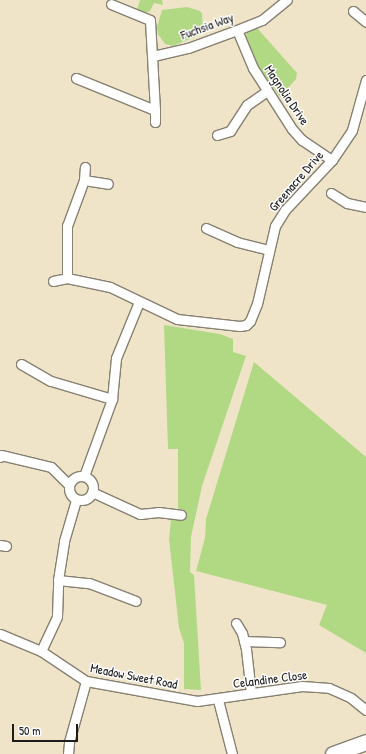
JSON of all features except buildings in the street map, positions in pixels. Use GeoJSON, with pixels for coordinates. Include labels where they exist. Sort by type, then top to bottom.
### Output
{"type":"FeatureCollection","features":[{"type":"Feature","properties":{"kind":"main road"},"geometry":{"type":"LineString","coordinates":[[333,754],[366,742]]}},
{"type":"Feature","properties":{"kind":"street","name":"Fuchsia Way"},"geometry":{"type":"LineString","coordinates":[[153,56],[188,48],[262,20],[276,4],[287,0]]}},
{"type":"Feature","properties":{"kind":"street"},"geometry":{"type":"LineString","coordinates":[[111,4],[150,20],[153,56],[155,122]]}},
{"type":"Feature","properties":{"kind":"street"},"geometry":{"type":"LineString","coordinates":[[353,11],[366,22]]}},
{"type":"Feature","properties":{"kind":"street","name":"Magnolia Drive"},"geometry":{"type":"LineString","coordinates":[[237,30],[253,68],[267,91],[302,140],[332,160]]}},
{"type":"Feature","properties":{"kind":"street"},"geometry":{"type":"LineString","coordinates":[[76,78],[155,110]]}},
{"type":"Feature","properties":{"kind":"street","name":"Greenacre Drive"},"geometry":{"type":"LineString","coordinates":[[138,302],[177,319],[240,326],[246,325],[250,321],[257,304],[264,281],[268,250],[275,226],[285,210],[332,160],[352,130],[364,100],[366,80]]}},
{"type":"Feature","properties":{"kind":"street"},"geometry":{"type":"LineString","coordinates":[[217,135],[230,131],[247,105],[267,91]]}},
{"type":"Feature","properties":{"kind":"street"},"geometry":{"type":"LineString","coordinates":[[67,278],[68,226],[84,180],[86,167]]}},
{"type":"Feature","properties":{"kind":"street"},"geometry":{"type":"LineString","coordinates":[[84,180],[108,184]]}},
{"type":"Feature","properties":{"kind":"street"},"geometry":{"type":"LineString","coordinates":[[331,192],[347,203],[366,207]]}},
{"type":"Feature","properties":{"kind":"street"},"geometry":{"type":"LineString","coordinates":[[206,228],[237,242],[268,250]]}},
{"type":"Feature","properties":{"kind":"street"},"geometry":{"type":"LineString","coordinates":[[54,281],[67,278],[110,287],[138,302],[116,358],[112,399],[84,476]]}},
{"type":"Feature","properties":{"kind":"street"},"geometry":{"type":"LineString","coordinates":[[21,364],[51,381],[112,399]]}},
{"type":"Feature","properties":{"kind":"street"},"geometry":{"type":"LineString","coordinates":[[0,457],[1,455],[20,462],[37,462],[51,467],[69,485],[70,494],[76,500]]}},
{"type":"Feature","properties":{"kind":"street"},"geometry":{"type":"LineString","coordinates":[[69,485],[74,478],[84,476]]}},
{"type":"Feature","properties":{"kind":"street"},"geometry":{"type":"LineString","coordinates":[[76,500],[87,499],[92,492],[91,482],[84,476]]}},
{"type":"Feature","properties":{"kind":"street"},"geometry":{"type":"LineString","coordinates":[[92,492],[140,514],[158,512],[181,515]]}},
{"type":"Feature","properties":{"kind":"street"},"geometry":{"type":"LineString","coordinates":[[42,651],[57,616],[58,580],[64,541],[76,500]]}},
{"type":"Feature","properties":{"kind":"street"},"geometry":{"type":"LineString","coordinates":[[58,580],[89,583],[136,601]]}},
{"type":"Feature","properties":{"kind":"street"},"geometry":{"type":"LineString","coordinates":[[236,623],[244,641],[250,693]]}},
{"type":"Feature","properties":{"kind":"street","name":"Meadow Sweet Road"},"geometry":{"type":"LineString","coordinates":[[0,634],[42,651],[86,681],[196,701],[218,700]]}},
{"type":"Feature","properties":{"kind":"street"},"geometry":{"type":"LineString","coordinates":[[244,641],[280,642]]}},
{"type":"Feature","properties":{"kind":"street"},"geometry":{"type":"LineString","coordinates":[[68,754],[70,735],[86,681]]}},
{"type":"Feature","properties":{"kind":"street","name":"Celandine Close"},"geometry":{"type":"LineString","coordinates":[[218,700],[250,693],[302,686],[329,688],[351,698],[366,710]]}},
{"type":"Feature","properties":{"kind":"street"},"geometry":{"type":"LineString","coordinates":[[218,700],[232,754]]}},
{"type":"Feature","properties":{"kind":"green space"},"geometry":{"type":"Polygon","coordinates":[[[140,0],[162,0],[163,5],[154,3],[150,11],[145,13],[137,10],[140,0]]]}},
{"type":"Feature","properties":{"kind":"green space"},"geometry":{"type":"Polygon","coordinates":[[[187,7],[200,11],[202,14],[203,29],[200,35],[173,46],[165,44],[158,34],[157,27],[162,10],[187,7]]]}},
{"type":"Feature","properties":{"kind":"green space"},"geometry":{"type":"Polygon","coordinates":[[[257,28],[297,73],[296,79],[280,97],[254,60],[245,38],[247,32],[257,28]]]}},
{"type":"Feature","properties":{"kind":"green space"},"geometry":{"type":"Polygon","coordinates":[[[164,325],[220,334],[233,339],[233,352],[246,356],[202,486],[191,537],[190,572],[194,575],[201,690],[184,689],[184,643],[179,628],[169,539],[171,520],[184,520],[186,511],[178,508],[178,449],[168,449],[164,325]]]}},
{"type":"Feature","properties":{"kind":"green space"},"geometry":{"type":"Polygon","coordinates":[[[254,362],[366,457],[366,653],[319,625],[327,605],[196,571],[205,538],[206,519],[254,362]]]}}]}
